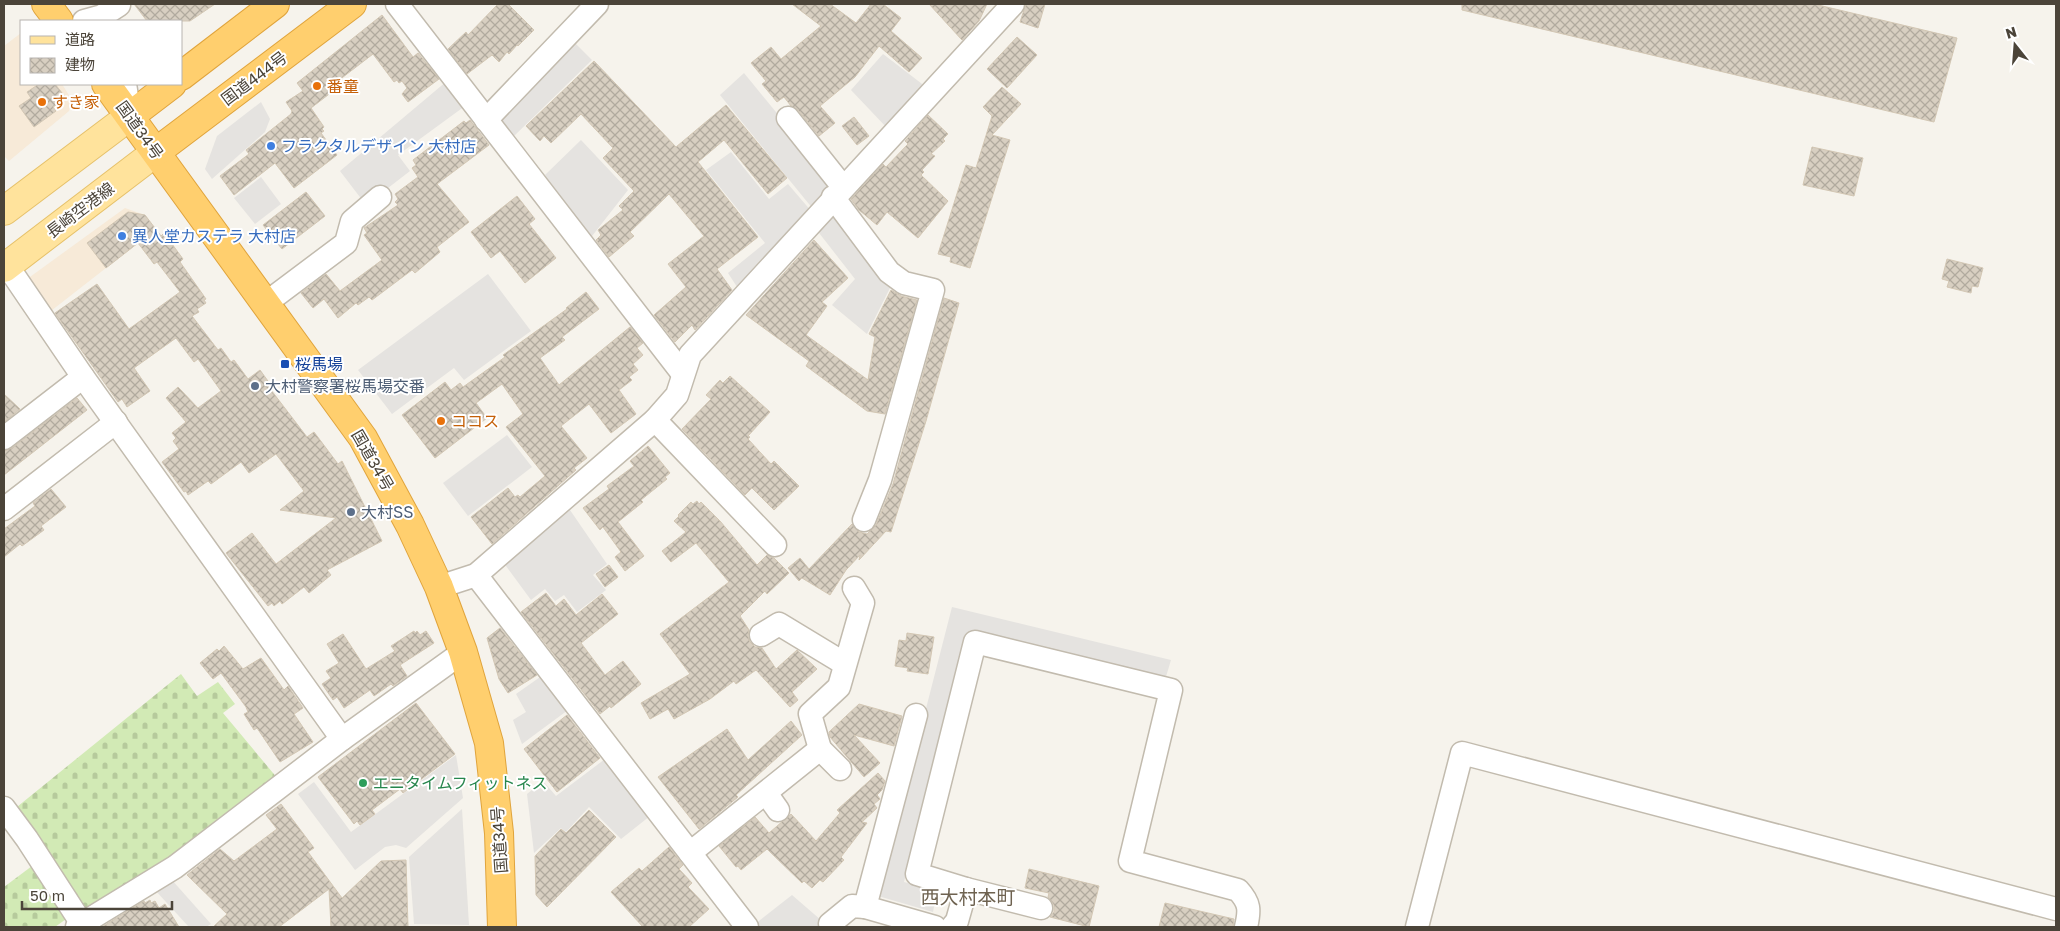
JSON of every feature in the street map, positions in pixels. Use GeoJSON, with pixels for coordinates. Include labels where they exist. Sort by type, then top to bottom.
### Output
{"type":"FeatureCollection","features":[{"type":"Feature","properties":{"kind":"highway"},"geometry":{"type":"LineString","coordinates":[[182,75],[275,4]]}},
{"type":"Feature","properties":{"kind":"highway","name":"国道444号"},"geometry":{"type":"LineString","coordinates":[[156,152],[352,4]]}},
{"type":"Feature","properties":{"kind":"highway","name":"国道34号"},"geometry":{"type":"LineString","coordinates":[[107,85],[363,438],[410,525],[439,587],[462,652],[489,743],[499,833],[502,927]]}},
{"type":"Feature","properties":{"kind":"highway"},"geometry":{"type":"LineString","coordinates":[[130,116],[171,85]]}},
{"type":"Feature","properties":{"kind":"main road"},"geometry":{"type":"LineString","coordinates":[[4,211],[130,116]]}},
{"type":"Feature","properties":{"kind":"main road","name":"長崎空港線"},"geometry":{"type":"LineString","coordinates":[[5,265],[156,152]]}},
{"type":"Feature","properties":{"kind":"street"},"geometry":{"type":"LineString","coordinates":[[397,4],[684,374]]}},
{"type":"Feature","properties":{"kind":"street"},"geometry":{"type":"LineString","coordinates":[[486,120],[597,4]]}},
{"type":"Feature","properties":{"kind":"street"},"geometry":{"type":"LineString","coordinates":[[439,587],[476,575],[655,420],[677,395],[690,355],[1013,4]]}},
{"type":"Feature","properties":{"kind":"street"},"geometry":{"type":"LineString","coordinates":[[63,18],[102,16],[119,10]]}},
{"type":"Feature","properties":{"kind":"street"},"geometry":{"type":"LineString","coordinates":[[125,85],[130,116]]}},
{"type":"Feature","properties":{"kind":"street"},"geometry":{"type":"LineString","coordinates":[[788,118],[889,272],[904,283],[933,290],[880,480],[864,520]]}},
{"type":"Feature","properties":{"kind":"street"},"geometry":{"type":"LineString","coordinates":[[266,303],[346,243],[352,221],[380,197]]}},
{"type":"Feature","properties":{"kind":"street"},"geometry":{"type":"LineString","coordinates":[[5,265],[342,739]]}},
{"type":"Feature","properties":{"kind":"street"},"geometry":{"type":"LineString","coordinates":[[4,438],[83,376]]}},
{"type":"Feature","properties":{"kind":"street"},"geometry":{"type":"LineString","coordinates":[[655,420],[775,546]]}},
{"type":"Feature","properties":{"kind":"street"},"geometry":{"type":"LineString","coordinates":[[4,508],[116,422]]}},
{"type":"Feature","properties":{"kind":"street"},"geometry":{"type":"LineString","coordinates":[[476,575],[746,927]]}},
{"type":"Feature","properties":{"kind":"street"},"geometry":{"type":"LineString","coordinates":[[840,769],[820,749],[810,714],[839,687],[863,603],[854,588]]}},
{"type":"Feature","properties":{"kind":"street"},"geometry":{"type":"LineString","coordinates":[[761,635],[779,624],[846,664]]}},
{"type":"Feature","properties":{"kind":"street"},"geometry":{"type":"LineString","coordinates":[[1042,908],[966,889],[917,874],[976,642],[1171,690],[1130,861],[1238,890],[1247,900],[1248,916],[1246,927]]}},
{"type":"Feature","properties":{"kind":"street"},"geometry":{"type":"LineString","coordinates":[[4,808],[27,839],[82,926],[175,867],[342,739],[462,652]]}},
{"type":"Feature","properties":{"kind":"street"},"geometry":{"type":"LineString","coordinates":[[830,924],[859,906],[916,715]]}},
{"type":"Feature","properties":{"kind":"street"},"geometry":{"type":"LineString","coordinates":[[690,853],[772,802],[820,749]]}},
{"type":"Feature","properties":{"kind":"street"},"geometry":{"type":"LineString","coordinates":[[1417,927],[1462,753],[2056,909]]}},
{"type":"Feature","properties":{"kind":"street"},"geometry":{"type":"LineString","coordinates":[[859,873],[859,906]]}},
{"type":"Feature","properties":{"kind":"street"},"geometry":{"type":"LineString","coordinates":[[952,927],[957,921],[966,889]]}},
{"type":"Feature","properties":{"kind":"street"},"geometry":{"type":"LineString","coordinates":[[859,906],[935,927]]}},
{"type":"Feature","properties":{"kind":"shaded area"},"geometry":{"type":"Polygon","coordinates":[[[20,34],[20,85],[63,85],[72,100],[69,111],[9,161],[4,156],[4,46],[20,34]]]}},
{"type":"Feature","properties":{"kind":"shaded area"},"geometry":{"type":"Polygon","coordinates":[[[571,39],[592,60],[511,139],[495,118],[571,39]]]}},
{"type":"Feature","properties":{"kind":"shaded area"},"geometry":{"type":"Polygon","coordinates":[[[883,54],[926,87],[888,129],[851,90],[883,54]]]}},
{"type":"Feature","properties":{"kind":"shaded area"},"geometry":{"type":"Polygon","coordinates":[[[744,73],[835,184],[813,209],[720,95],[744,73]]]}},
{"type":"Feature","properties":{"kind":"shaded area"},"geometry":{"type":"Polygon","coordinates":[[[447,81],[465,106],[398,155],[410,171],[366,205],[340,171],[447,81]]]}},
{"type":"Feature","properties":{"kind":"shaded area"},"geometry":{"type":"Polygon","coordinates":[[[261,102],[270,119],[265,132],[212,179],[205,169],[217,136],[261,102]]]}},
{"type":"Feature","properties":{"kind":"shaded area"},"geometry":{"type":"Polygon","coordinates":[[[581,140],[628,190],[585,245],[568,211],[545,175],[581,140]]]}},
{"type":"Feature","properties":{"kind":"shaded area"},"geometry":{"type":"Polygon","coordinates":[[[731,152],[769,199],[788,184],[812,212],[739,290],[728,273],[765,243],[706,170],[731,152]]]}},
{"type":"Feature","properties":{"kind":"shaded area"},"geometry":{"type":"Polygon","coordinates":[[[261,177],[281,204],[255,224],[234,198],[261,177]]]}},
{"type":"Feature","properties":{"kind":"shaded area"},"geometry":{"type":"Polygon","coordinates":[[[125,208],[145,215],[156,229],[47,314],[23,282],[125,208]]]}},
{"type":"Feature","properties":{"kind":"shaded area"},"geometry":{"type":"Polygon","coordinates":[[[835,209],[892,284],[867,334],[832,305],[855,279],[816,229],[835,209]]]}},
{"type":"Feature","properties":{"kind":"shaded area"},"geometry":{"type":"Polygon","coordinates":[[[488,274],[531,331],[464,380],[454,368],[392,414],[358,370],[488,274]]]}},
{"type":"Feature","properties":{"kind":"shaded area"},"geometry":{"type":"Polygon","coordinates":[[[507,435],[532,467],[468,516],[443,483],[507,435]]]}},
{"type":"Feature","properties":{"kind":"shaded area"},"geometry":{"type":"Polygon","coordinates":[[[570,510],[607,564],[593,575],[606,590],[577,612],[564,595],[555,601],[545,589],[531,600],[503,562],[570,510]]]}},
{"type":"Feature","properties":{"kind":"shaded area"},"geometry":{"type":"Polygon","coordinates":[[[952,607],[1171,660],[1165,680],[969,633],[904,882],[937,891],[933,912],[878,896],[952,607]]]}},
{"type":"Feature","properties":{"kind":"shaded area"},"geometry":{"type":"Polygon","coordinates":[[[543,675],[568,710],[522,744],[513,720],[526,712],[516,694],[543,675]]]}},
{"type":"Feature","properties":{"kind":"shaded area"},"geometry":{"type":"Polygon","coordinates":[[[456,755],[463,798],[406,848],[396,845],[385,847],[355,870],[298,794],[314,782],[351,832],[456,755]]]}},
{"type":"Feature","properties":{"kind":"shaded area"},"geometry":{"type":"Polygon","coordinates":[[[605,759],[650,816],[621,839],[589,807],[566,832],[561,828],[534,853],[527,794],[543,781],[556,796],[605,759]]]}},
{"type":"Feature","properties":{"kind":"shaded area"},"geometry":{"type":"Polygon","coordinates":[[[462,809],[469,925],[414,924],[409,857],[462,809]]]}},
{"type":"Feature","properties":{"kind":"shaded area"},"geometry":{"type":"Polygon","coordinates":[[[171,879],[211,924],[206,927],[189,927],[155,890],[171,879]]]}},
{"type":"Feature","properties":{"kind":"shaded area"},"geometry":{"type":"Polygon","coordinates":[[[792,895],[829,927],[757,927],[755,924],[792,895]]]}},
{"type":"Feature","properties":{"kind":"green space"},"geometry":{"type":"Polygon","coordinates":[[[181,674],[197,696],[218,682],[235,704],[223,713],[278,779],[169,862],[97,906],[77,912],[12,811],[181,674]]]}},
{"type":"Feature","properties":{"kind":"green space"},"geometry":{"type":"Polygon","coordinates":[[[36,863],[73,914],[55,927],[4,927],[4,887],[36,863]]]}},
{"type":"Feature","properties":{"kind":"building"},"geometry":{"type":"Polygon","coordinates":[[[134,4],[215,4],[190,21],[146,20],[134,4]]]}},
{"type":"Feature","properties":{"kind":"building"},"geometry":{"type":"Polygon","coordinates":[[[498,4],[508,4],[534,30],[509,54],[507,52],[499,62],[492,55],[467,74],[448,49],[466,32],[468,35],[498,4]]]}},
{"type":"Feature","properties":{"kind":"building"},"geometry":{"type":"Polygon","coordinates":[[[792,4],[830,4],[856,23],[871,4],[883,4],[901,18],[891,31],[922,58],[909,72],[879,46],[855,77],[820,106],[835,123],[819,136],[798,110],[791,106],[784,97],[777,102],[762,84],[766,81],[751,63],[771,47],[781,59],[821,26],[792,4]]]}},
{"type":"Feature","properties":{"kind":"building"},"geometry":{"type":"Polygon","coordinates":[[[929,4],[987,4],[979,21],[962,40],[929,4]]]}},
{"type":"Feature","properties":{"kind":"building"},"geometry":{"type":"Polygon","coordinates":[[[1026,4],[1045,4],[1038,28],[1020,22],[1026,4]]]}},
{"type":"Feature","properties":{"kind":"building"},"geometry":{"type":"Polygon","coordinates":[[[1462,4],[1814,4],[1957,38],[1934,122],[1462,10],[1462,4]]]}},
{"type":"Feature","properties":{"kind":"building"},"geometry":{"type":"Polygon","coordinates":[[[382,15],[413,57],[418,53],[439,79],[408,102],[402,94],[407,88],[402,81],[399,83],[397,80],[394,82],[373,54],[334,84],[337,88],[311,108],[324,127],[322,129],[324,131],[321,133],[337,155],[294,188],[275,163],[234,195],[220,176],[249,154],[246,150],[291,114],[292,111],[286,102],[303,91],[297,83],[382,15]]]}},
{"type":"Feature","properties":{"kind":"building"},"geometry":{"type":"Polygon","coordinates":[[[1017,37],[1037,55],[1007,88],[987,69],[1017,37]]]}},
{"type":"Feature","properties":{"kind":"building"},"geometry":{"type":"Polygon","coordinates":[[[594,61],[676,147],[726,105],[787,178],[768,194],[724,140],[698,162],[758,237],[717,269],[732,290],[695,330],[692,325],[675,342],[654,315],[686,287],[668,264],[704,236],[669,194],[630,232],[634,236],[609,257],[596,240],[601,235],[598,230],[623,210],[619,206],[634,191],[603,158],[613,148],[581,114],[551,143],[544,136],[540,141],[526,126],[594,61]]]}},
{"type":"Feature","properties":{"kind":"building","name":"すき家"},"geometry":{"type":"Polygon","coordinates":[[[38,85],[56,85],[66,98],[53,107],[56,111],[34,127],[19,106],[31,98],[27,92],[38,85]]]}},
{"type":"Feature","properties":{"kind":"building"},"geometry":{"type":"Polygon","coordinates":[[[1002,87],[1021,104],[992,135],[1010,140],[970,268],[950,262],[951,257],[938,254],[966,165],[976,168],[992,116],[983,107],[1002,87]]]}},
{"type":"Feature","properties":{"kind":"building"},"geometry":{"type":"Polygon","coordinates":[[[928,115],[948,134],[943,139],[945,141],[931,154],[935,156],[922,170],[924,172],[921,175],[948,201],[918,238],[887,212],[877,225],[859,210],[851,199],[883,164],[886,167],[908,144],[905,141],[928,115]]]}},
{"type":"Feature","properties":{"kind":"building"},"geometry":{"type":"Polygon","coordinates":[[[854,117],[869,136],[857,145],[842,126],[854,117]]]}},
{"type":"Feature","properties":{"kind":"building"},"geometry":{"type":"Polygon","coordinates":[[[470,120],[489,145],[437,184],[469,222],[437,247],[440,252],[415,273],[412,270],[372,300],[369,297],[358,305],[356,303],[338,318],[324,299],[313,308],[301,293],[326,274],[340,291],[382,260],[364,235],[367,233],[364,228],[398,205],[395,202],[398,199],[395,194],[418,177],[412,168],[416,165],[413,160],[464,121],[466,123],[470,120]]]}},
{"type":"Feature","properties":{"kind":"building"},"geometry":{"type":"Polygon","coordinates":[[[1812,147],[1863,158],[1854,196],[1803,185],[1812,147]]]}},
{"type":"Feature","properties":{"kind":"building"},"geometry":{"type":"Polygon","coordinates":[[[306,192],[325,216],[282,249],[263,225],[306,192]]]}},
{"type":"Feature","properties":{"kind":"building"},"geometry":{"type":"Polygon","coordinates":[[[517,196],[535,219],[529,224],[556,258],[525,283],[500,251],[491,258],[471,232],[517,196]]]}},
{"type":"Feature","properties":{"kind":"building"},"geometry":{"type":"Polygon","coordinates":[[[128,212],[145,215],[161,236],[164,233],[183,259],[180,262],[206,299],[204,300],[206,303],[197,309],[199,312],[192,316],[218,350],[221,348],[231,362],[234,360],[248,379],[260,370],[273,388],[271,390],[307,437],[314,432],[338,464],[342,461],[382,541],[327,570],[331,575],[309,593],[304,587],[282,604],[280,601],[274,606],[272,603],[268,606],[226,553],[252,533],[276,564],[336,518],[280,510],[304,491],[276,454],[249,473],[241,462],[211,484],[208,481],[188,495],[162,462],[179,449],[173,441],[176,438],[172,433],[186,422],[166,398],[178,387],[198,408],[221,391],[198,359],[194,362],[176,338],[134,368],[150,391],[127,407],[122,399],[118,402],[55,313],[97,284],[129,329],[180,292],[157,262],[154,264],[138,243],[106,268],[87,243],[128,212]]]}},
{"type":"Feature","properties":{"kind":"building"},"geometry":{"type":"Polygon","coordinates":[[[814,240],[848,278],[822,302],[827,306],[806,335],[868,380],[875,337],[869,334],[891,290],[901,296],[917,300],[885,414],[867,411],[806,366],[809,361],[746,315],[814,240]]]}},
{"type":"Feature","properties":{"kind":"building"},"geometry":{"type":"Polygon","coordinates":[[[1947,259],[1983,268],[1978,287],[1972,286],[1971,293],[1947,287],[1949,281],[1942,279],[1947,259]]]}},
{"type":"Feature","properties":{"kind":"building"},"geometry":{"type":"Polygon","coordinates":[[[586,292],[599,309],[562,337],[565,340],[540,358],[559,385],[630,327],[643,343],[637,348],[643,355],[633,364],[638,370],[629,377],[632,380],[619,390],[636,414],[611,433],[589,404],[561,426],[587,458],[574,468],[576,470],[492,544],[471,517],[508,488],[515,497],[518,495],[520,497],[545,476],[506,427],[523,414],[502,384],[476,403],[487,418],[435,458],[402,415],[445,382],[451,390],[460,383],[463,387],[505,357],[503,355],[567,309],[586,292]]]}},
{"type":"Feature","properties":{"kind":"building"},"geometry":{"type":"Polygon","coordinates":[[[944,298],[959,303],[926,421],[891,532],[886,531],[859,560],[860,555],[846,570],[830,595],[802,578],[799,581],[788,568],[800,558],[809,569],[852,524],[859,532],[867,534],[876,525],[893,484],[944,298]]]}},
{"type":"Feature","properties":{"kind":"building"},"geometry":{"type":"Polygon","coordinates":[[[730,376],[770,412],[748,436],[750,437],[748,439],[771,464],[774,461],[799,486],[774,510],[752,488],[745,495],[682,429],[711,399],[706,395],[720,380],[723,383],[730,376]]]}},
{"type":"Feature","properties":{"kind":"building"},"geometry":{"type":"Polygon","coordinates":[[[4,394],[20,409],[4,422],[4,394]]]}},
{"type":"Feature","properties":{"kind":"building"},"geometry":{"type":"Polygon","coordinates":[[[77,398],[87,410],[4,475],[4,451],[12,448],[77,398]]]}},
{"type":"Feature","properties":{"kind":"building"},"geometry":{"type":"Polygon","coordinates":[[[648,446],[670,473],[665,477],[667,479],[641,500],[643,502],[618,522],[644,556],[625,571],[615,557],[621,552],[603,527],[600,530],[583,508],[609,489],[607,486],[634,466],[630,461],[648,446]]]}},
{"type":"Feature","properties":{"kind":"building"},"geometry":{"type":"Polygon","coordinates":[[[51,489],[66,507],[41,526],[44,530],[22,546],[20,544],[4,557],[4,529],[35,506],[33,503],[51,489]]]}},
{"type":"Feature","properties":{"kind":"building"},"geometry":{"type":"Polygon","coordinates":[[[697,501],[699,504],[701,502],[720,521],[757,565],[767,555],[774,558],[789,573],[767,594],[765,591],[740,616],[749,630],[750,642],[755,647],[762,648],[776,669],[797,650],[817,669],[792,692],[798,700],[790,707],[756,670],[736,684],[734,681],[710,699],[674,719],[668,709],[650,719],[641,703],[690,674],[660,634],[729,582],[696,543],[671,562],[662,551],[686,532],[674,521],[691,502],[693,504],[697,501]]]}},
{"type":"Feature","properties":{"kind":"building"},"geometry":{"type":"Polygon","coordinates":[[[609,565],[618,577],[605,587],[596,574],[609,565]]]}},
{"type":"Feature","properties":{"kind":"building"},"geometry":{"type":"Polygon","coordinates":[[[546,593],[556,606],[564,599],[576,615],[602,594],[618,614],[581,643],[605,675],[623,661],[641,684],[611,708],[610,706],[600,714],[521,612],[546,593]]]}},
{"type":"Feature","properties":{"kind":"building"},"geometry":{"type":"Polygon","coordinates":[[[500,628],[537,675],[508,693],[499,679],[487,638],[500,628]]]}},
{"type":"Feature","properties":{"kind":"building"},"geometry":{"type":"Polygon","coordinates":[[[414,631],[415,633],[417,631],[420,635],[426,631],[434,643],[400,665],[407,676],[374,696],[370,690],[344,708],[337,697],[333,700],[322,684],[331,678],[326,671],[339,663],[327,644],[343,634],[366,669],[395,651],[391,646],[414,631]]]}},
{"type":"Feature","properties":{"kind":"building"},"geometry":{"type":"Polygon","coordinates":[[[907,633],[934,637],[928,674],[907,671],[908,668],[895,666],[899,640],[906,641],[907,633]]]}},
{"type":"Feature","properties":{"kind":"building"},"geometry":{"type":"Polygon","coordinates":[[[224,646],[243,669],[261,658],[284,690],[288,686],[303,708],[294,714],[313,742],[280,762],[257,728],[254,730],[244,714],[248,712],[246,707],[221,673],[213,679],[200,663],[217,649],[219,651],[224,646]]]}},
{"type":"Feature","properties":{"kind":"building"},"geometry":{"type":"Polygon","coordinates":[[[416,703],[455,754],[403,793],[400,789],[372,810],[375,814],[360,825],[357,821],[354,824],[318,777],[416,703]]]}},
{"type":"Feature","properties":{"kind":"building"},"geometry":{"type":"Polygon","coordinates":[[[859,704],[902,716],[894,746],[854,735],[880,763],[864,777],[830,737],[829,732],[859,704]]]}},
{"type":"Feature","properties":{"kind":"building"},"geometry":{"type":"Polygon","coordinates":[[[567,715],[600,758],[557,792],[524,749],[567,715]]]}},
{"type":"Feature","properties":{"kind":"building"},"geometry":{"type":"Polygon","coordinates":[[[791,721],[802,735],[736,795],[738,797],[699,829],[658,777],[727,729],[748,760],[791,721]]]}},
{"type":"Feature","properties":{"kind":"building"},"geometry":{"type":"Polygon","coordinates":[[[878,773],[885,781],[882,790],[877,795],[880,799],[874,804],[877,808],[862,822],[867,823],[841,857],[844,860],[823,882],[820,880],[812,888],[804,881],[802,883],[767,849],[741,870],[738,866],[736,867],[719,846],[755,817],[769,833],[791,814],[816,841],[840,813],[837,810],[878,773]]]}},
{"type":"Feature","properties":{"kind":"building"},"geometry":{"type":"Polygon","coordinates":[[[281,804],[314,848],[308,852],[342,898],[381,861],[406,860],[408,927],[331,927],[329,889],[279,927],[213,927],[227,914],[187,875],[220,849],[234,861],[277,829],[266,815],[281,804]]]}},
{"type":"Feature","properties":{"kind":"building"},"geometry":{"type":"Polygon","coordinates":[[[589,810],[616,837],[547,907],[536,895],[535,856],[561,829],[566,833],[589,810]]]}},
{"type":"Feature","properties":{"kind":"building"},"geometry":{"type":"Polygon","coordinates":[[[669,847],[683,865],[679,869],[692,883],[688,887],[709,909],[689,927],[643,927],[611,892],[639,868],[642,871],[669,847]]]}},
{"type":"Feature","properties":{"kind":"building"},"geometry":{"type":"Polygon","coordinates":[[[1029,869],[1099,886],[1089,927],[1050,917],[1054,912],[1054,905],[1048,897],[1049,893],[1025,888],[1029,869]]]}},
{"type":"Feature","properties":{"kind":"building"},"geometry":{"type":"Polygon","coordinates":[[[150,900],[151,903],[155,901],[159,908],[165,904],[179,927],[102,927],[144,901],[145,903],[150,900]]]}},
{"type":"Feature","properties":{"kind":"building"},"geometry":{"type":"Polygon","coordinates":[[[1165,903],[1234,919],[1233,927],[1159,927],[1165,903]]]}},
{"type":"Feature","properties":{"kind":"place","name":"番童"},"geometry":{"type":"Point","coordinates":[317,86]}},
{"type":"Feature","properties":{"kind":"place","name":"すき家"},"geometry":{"type":"Point","coordinates":[42,102]}},
{"type":"Feature","properties":{"kind":"place","name":"フラクタルデザイン 大村店"},"geometry":{"type":"Point","coordinates":[271,146]}},
{"type":"Feature","properties":{"kind":"place","name":"異人堂カステラ 大村店"},"geometry":{"type":"Point","coordinates":[122,236]}},
{"type":"Feature","properties":{"kind":"place","name":"桜馬場"},"geometry":{"type":"Point","coordinates":[285,364]}},
{"type":"Feature","properties":{"kind":"place","name":"大村警察署桜馬場交番"},"geometry":{"type":"Point","coordinates":[255,386]}},
{"type":"Feature","properties":{"kind":"place","name":"ココス"},"geometry":{"type":"Point","coordinates":[441,421]}},
{"type":"Feature","properties":{"kind":"place","name":"大村SS"},"geometry":{"type":"Point","coordinates":[351,512]}},
{"type":"Feature","properties":{"kind":"place","name":"エニタイムフィットネス"},"geometry":{"type":"Point","coordinates":[363,783]}},
{"type":"Feature","properties":{"kind":"district","name":"西大村本町"},"geometry":{"type":"Point","coordinates":[968,897]}}]}
